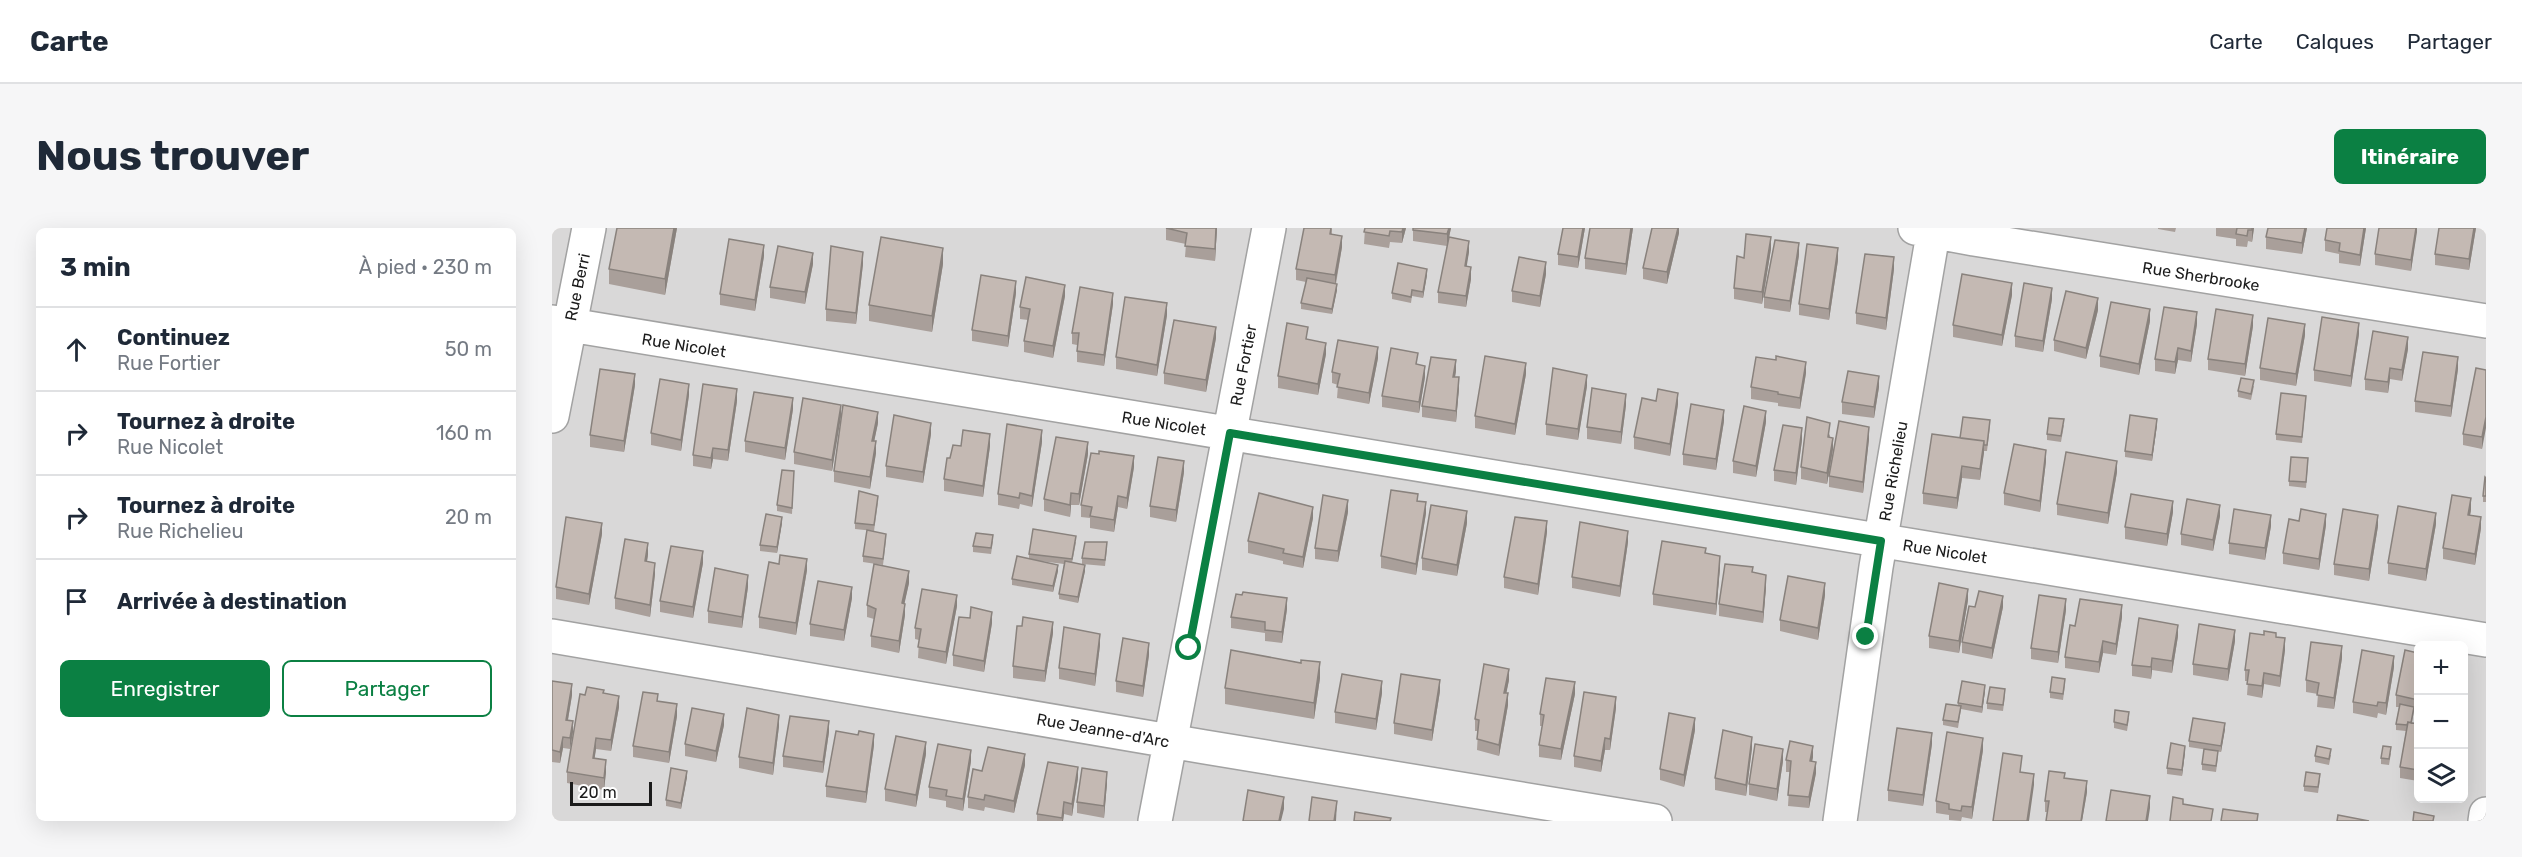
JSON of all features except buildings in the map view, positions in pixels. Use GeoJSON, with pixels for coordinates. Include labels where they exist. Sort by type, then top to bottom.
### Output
{"type":"FeatureCollection","features":[{"type":"Feature","properties":{"kind":"street","name":"Rue Berri"},"geometry":{"type":"LineString","coordinates":[[552,416],[560,323],[590,228]]}},
{"type":"Feature","properties":{"kind":"street","name":"Rue Fortier"},"geometry":{"type":"LineString","coordinates":[[1155,821],[1269,228]]}},
{"type":"Feature","properties":{"kind":"street","name":"Rue Sherbrooke"},"geometry":{"type":"LineString","coordinates":[[1928,229],[2486,321]]}},
{"type":"Feature","properties":{"kind":"street","name":"Rue Richelieu"},"geometry":{"type":"LineString","coordinates":[[1840,821],[1928,229]]}},
{"type":"Feature","properties":{"kind":"street","name":"Rue Nicolet"},"geometry":{"type":"LineString","coordinates":[[560,323],[2486,640]]}},
{"type":"Feature","properties":{"kind":"street","name":"Rue Jeanne-d'Arc"},"geometry":{"type":"LineString","coordinates":[[552,636],[1655,821]]}},
{"type":"Feature","properties":{"kind":"street"},"geometry":{"type":"LineString","coordinates":[[2485,821],[2486,814]]}},
{"type":"Feature","properties":{"kind":"shaded area"},"geometry":{"type":"Polygon","coordinates":[[[552,228],[2486,228],[2486,821],[552,821],[552,228]]]}},
{"type":"Feature","properties":{"kind":"route"},"geometry":{"type":"LineString","coordinates":[[1189,648],[1230,433],[1881,541],[1866,637]]}}]}
